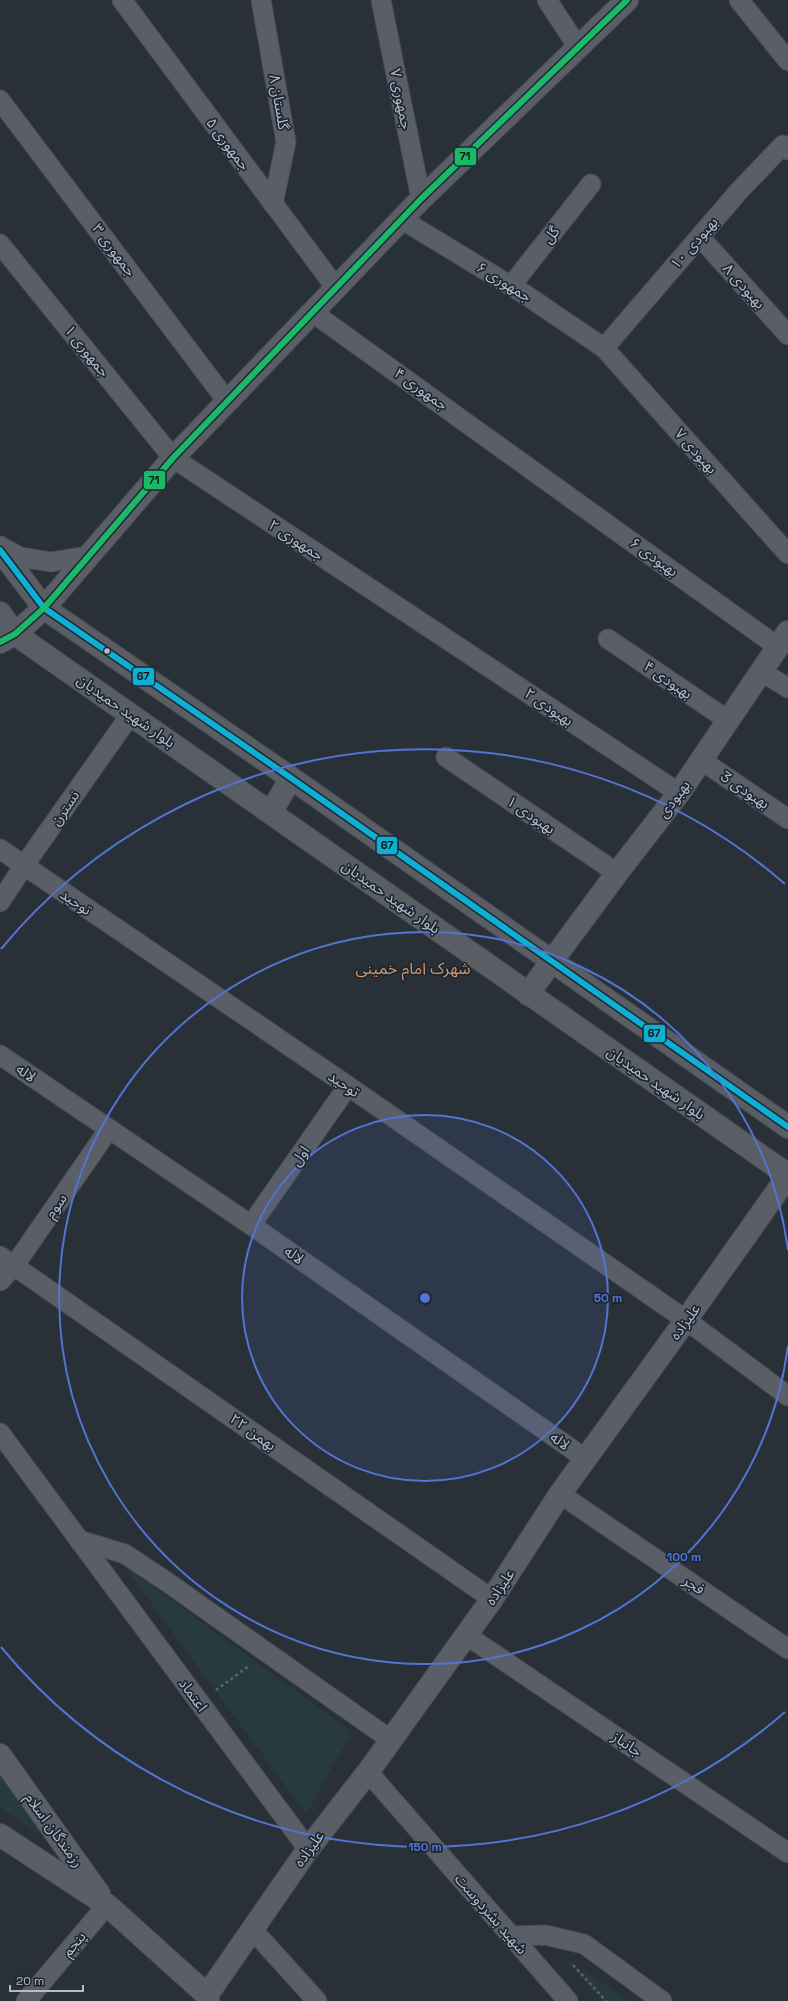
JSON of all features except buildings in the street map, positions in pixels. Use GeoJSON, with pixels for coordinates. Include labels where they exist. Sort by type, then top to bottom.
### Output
{"type":"FeatureCollection","features":[{"type":"Feature","properties":{"kind":"main road"},"geometry":{"type":"LineString","coordinates":[[0,550],[44,608],[291,778],[788,1127]]}},
{"type":"Feature","properties":{"kind":"main road","name":"بلوار شهید حمیدیان"},"geometry":{"type":"LineString","coordinates":[[0,613],[8,638],[131,714],[788,1176]]}},
{"type":"Feature","properties":{"kind":"main road"},"geometry":{"type":"LineString","coordinates":[[271,812],[291,778]]}},
{"type":"Feature","properties":{"kind":"main road"},"geometry":{"type":"LineString","coordinates":[[528,994],[552,961]]}},
{"type":"Feature","properties":{"kind":"street","name":"جمهوری ۵"},"geometry":{"type":"LineString","coordinates":[[122,0],[336,288]]}},
{"type":"Feature","properties":{"kind":"street","name":"گلستان ۸"},"geometry":{"type":"LineString","coordinates":[[261,0],[286,142],[273,204]]}},
{"type":"Feature","properties":{"kind":"street","name":"جمهوری ۷"},"geometry":{"type":"LineString","coordinates":[[381,0],[421,199]]}},
{"type":"Feature","properties":{"kind":"street"},"geometry":{"type":"LineString","coordinates":[[547,0],[578,47]]}},
{"type":"Feature","properties":{"kind":"street"},"geometry":{"type":"LineString","coordinates":[[8,638],[44,608],[173,458],[421,199],[627,0]]}},
{"type":"Feature","properties":{"kind":"street"},"geometry":{"type":"LineString","coordinates":[[739,0],[788,61]]}},
{"type":"Feature","properties":{"kind":"street","name":"جمهوری ۳"},"geometry":{"type":"LineString","coordinates":[[0,100],[227,401]]}},
{"type":"Feature","properties":{"kind":"street","name":"بهبودی ۱۰"},"geometry":{"type":"LineString","coordinates":[[604,348],[700,237],[783,145],[788,150]]}},
{"type":"Feature","properties":{"kind":"street","name":"گل"},"geometry":{"type":"LineString","coordinates":[[511,286],[591,184]]}},
{"type":"Feature","properties":{"kind":"street","name":"جمهوری ۶"},"geometry":{"type":"LineString","coordinates":[[402,219],[511,286],[604,348]]}},
{"type":"Feature","properties":{"kind":"street","name":"بهبودی ۸"},"geometry":{"type":"LineString","coordinates":[[700,237],[788,334]]}},
{"type":"Feature","properties":{"kind":"street","name":"جمهوری ۱"},"geometry":{"type":"LineString","coordinates":[[0,244],[173,458]]}},
{"type":"Feature","properties":{"kind":"street","name":"جمهوری ۴"},"geometry":{"type":"LineString","coordinates":[[312,312],[529,466]]}},
{"type":"Feature","properties":{"kind":"street","name":"بهبودی ۷"},"geometry":{"type":"LineString","coordinates":[[604,348],[788,554]]}},
{"type":"Feature","properties":{"kind":"street","name":"جمهوری ۲"},"geometry":{"type":"LineString","coordinates":[[173,458],[420,621]]}},
{"type":"Feature","properties":{"kind":"street","name":"بهبودی ۶"},"geometry":{"type":"LineString","coordinates":[[529,466],[783,640]]}},
{"type":"Feature","properties":{"kind":"street"},"geometry":{"type":"LineString","coordinates":[[0,546],[20,557],[51,562],[88,556]]}},
{"type":"Feature","properties":{"kind":"street","name":"بهبودی ۲"},"geometry":{"type":"LineString","coordinates":[[420,621],[679,793]]}},
{"type":"Feature","properties":{"kind":"street","name":"بهبودی ۴"},"geometry":{"type":"LineString","coordinates":[[608,639],[729,721]]}},
{"type":"Feature","properties":{"kind":"street","name":"بهبودی"},"geometry":{"type":"LineString","coordinates":[[552,961],[617,873],[679,793],[783,640]]}},
{"type":"Feature","properties":{"kind":"street"},"geometry":{"type":"LineString","coordinates":[[762,672],[788,688]]}},
{"type":"Feature","properties":{"kind":"street","name":"نسترن"},"geometry":{"type":"LineString","coordinates":[[0,902],[131,714]]}},
{"type":"Feature","properties":{"kind":"street","name":"بهبودی ۱"},"geometry":{"type":"LineString","coordinates":[[446,757],[617,873]]}},
{"type":"Feature","properties":{"kind":"street","name":"بهبودی 3"},"geometry":{"type":"LineString","coordinates":[[701,760],[788,819]]}},
{"type":"Feature","properties":{"kind":"street","name":"توحید"},"geometry":{"type":"LineString","coordinates":[[0,849],[23,867],[348,1086],[686,1320],[788,1396]]}},
{"type":"Feature","properties":{"kind":"street","name":"لاله"},"geometry":{"type":"LineString","coordinates":[[0,1055],[251,1225],[586,1459]]}},
{"type":"Feature","properties":{"kind":"street","name":"اول"},"geometry":{"type":"LineString","coordinates":[[251,1225],[348,1086]]}},
{"type":"Feature","properties":{"kind":"street","name":"سوم"},"geometry":{"type":"LineString","coordinates":[[0,1282],[7,1261],[109,1128]]}},
{"type":"Feature","properties":{"kind":"street","name":"علیزاده"},"geometry":{"type":"LineString","coordinates":[[206,1999],[308,1850],[368,1772],[492,1599],[560,1494],[788,1176]]}},
{"type":"Feature","properties":{"kind":"street","name":"۲۲ بهمن"},"geometry":{"type":"LineString","coordinates":[[7,1261],[492,1599]]}},
{"type":"Feature","properties":{"kind":"street","name":"اعتماد"},"geometry":{"type":"LineString","coordinates":[[0,1433],[308,1850]]}},
{"type":"Feature","properties":{"kind":"street","name":"فجر"},"geometry":{"type":"LineString","coordinates":[[560,1494],[788,1649]]}},
{"type":"Feature","properties":{"kind":"street"},"geometry":{"type":"LineString","coordinates":[[79,1540],[124,1554],[167,1582],[391,1740]]}},
{"type":"Feature","properties":{"kind":"street","name":"جانباز"},"geometry":{"type":"LineString","coordinates":[[466,1635],[788,1853]]}},
{"type":"Feature","properties":{"kind":"street","name":"رزمندگان اسلام"},"geometry":{"type":"LineString","coordinates":[[0,1755],[107,1905]]}},
{"type":"Feature","properties":{"kind":"street","name":"شهید بشردوست"},"geometry":{"type":"LineString","coordinates":[[368,1772],[568,2001]]}},
{"type":"Feature","properties":{"kind":"street","name":"رزمندگان اسلام"},"geometry":{"type":"LineString","coordinates":[[0,1834],[107,1905],[206,1999]]}},
{"type":"Feature","properties":{"kind":"street","name":"پنجم"},"geometry":{"type":"LineString","coordinates":[[26,2001],[107,1905]]}},
{"type":"Feature","properties":{"kind":"street"},"geometry":{"type":"LineString","coordinates":[[252,1930],[317,2001]]}},
{"type":"Feature","properties":{"kind":"street"},"geometry":{"type":"LineString","coordinates":[[511,1936],[545,1935],[584,1944],[662,2001]]}},
{"type":"Feature","properties":{"kind":"path"},"geometry":{"type":"LineString","coordinates":[[199,1703],[267,1652]]}},
{"type":"Feature","properties":{"kind":"path"},"geometry":{"type":"LineString","coordinates":[[571,1963],[606,2001]]}},
{"type":"Feature","properties":{"kind":"green space"},"geometry":{"type":"Polygon","coordinates":[[[123,1565],[352,1732],[306,1814],[123,1565]]]}},
{"type":"Feature","properties":{"kind":"green space"},"geometry":{"type":"Polygon","coordinates":[[[0,1765],[64,1852],[0,1807],[0,1765]]]}},
{"type":"Feature","properties":{"kind":"green space"},"geometry":{"type":"Polygon","coordinates":[[[563,1957],[629,2001],[602,2001],[563,1957]]]}},
{"type":"Feature","properties":{"kind":"transit line","name":"71"},"geometry":{"type":"LineString","coordinates":[[0,642],[15,634],[44,608],[173,458],[421,199],[627,0]]}},
{"type":"Feature","properties":{"kind":"transit line","name":"67"},"geometry":{"type":"LineString","coordinates":[[0,550],[44,608],[291,778],[788,1127]]}},
{"type":"Feature","properties":{"kind":"district","name":"شهرک امام خمینی"},"geometry":{"type":"Point","coordinates":[413,968]}}]}
